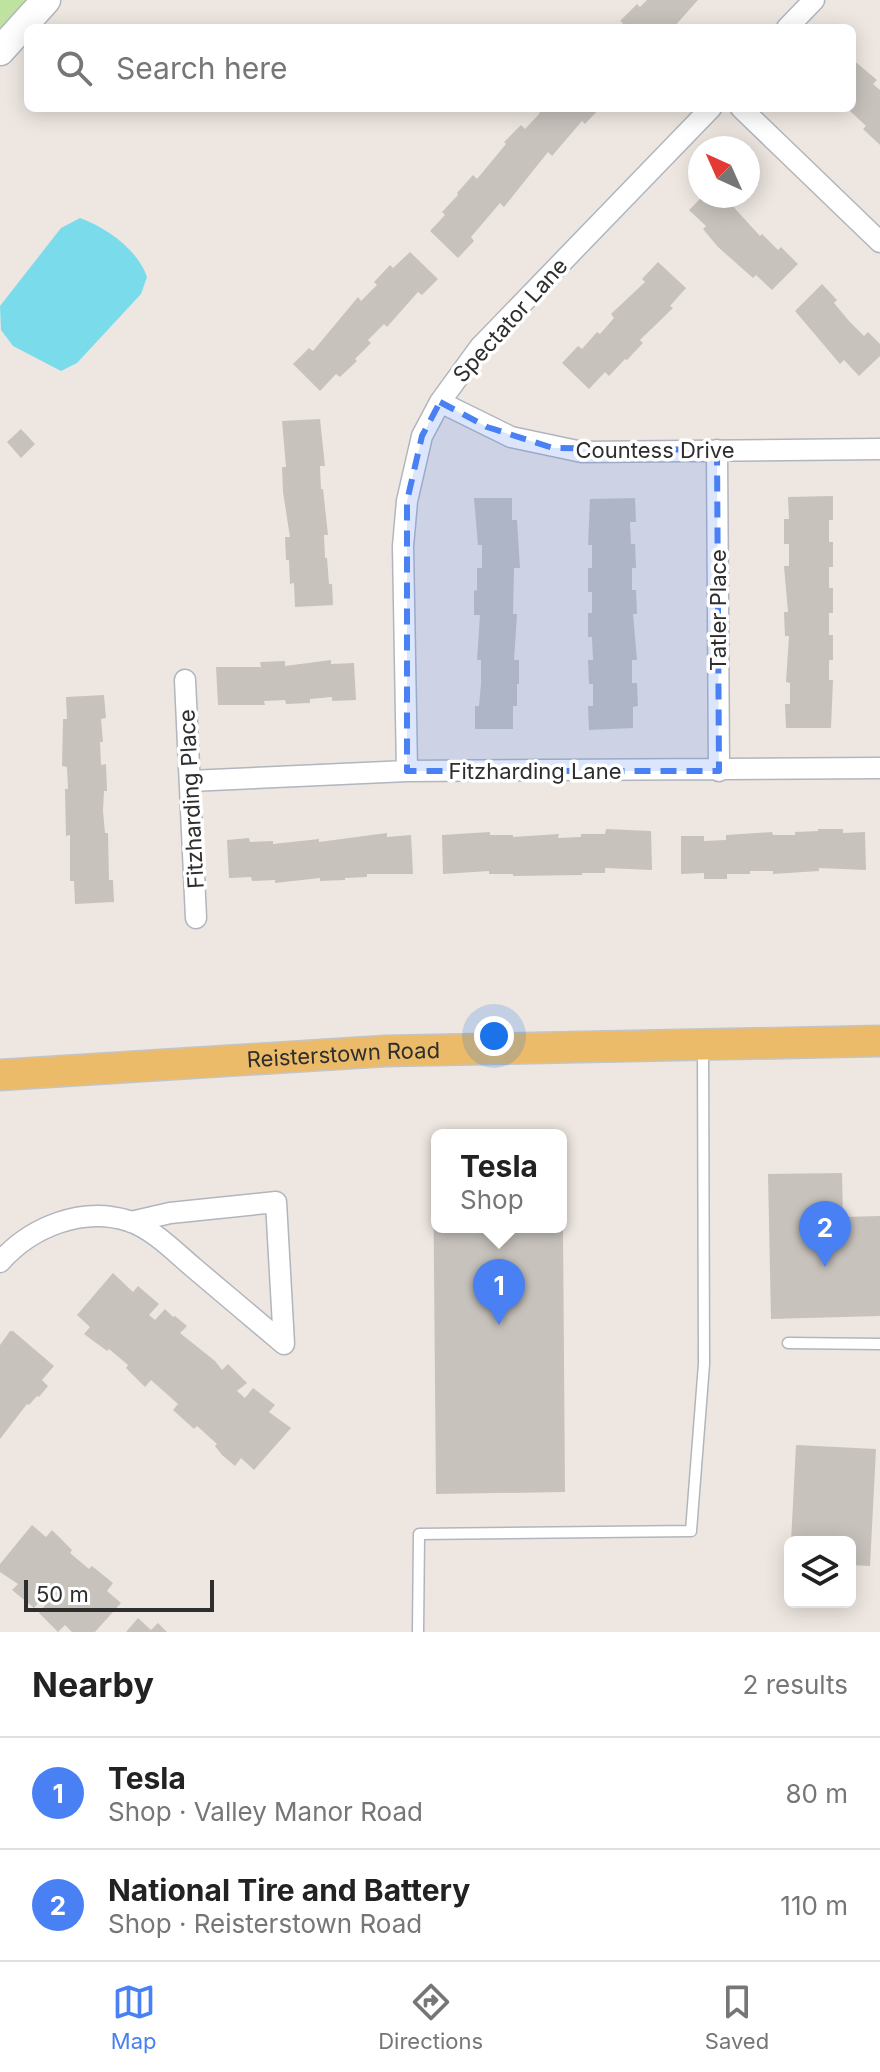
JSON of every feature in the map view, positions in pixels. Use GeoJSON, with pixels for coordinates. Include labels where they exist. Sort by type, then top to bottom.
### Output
{"type":"FeatureCollection","features":[{"type":"Feature","properties":{"kind":"main road"},"geometry":{"type":"LineString","coordinates":[[24,24],[46,0]]}},
{"type":"Feature","properties":{"kind":"main road"},"geometry":{"type":"LineString","coordinates":[[0,51],[24,24]]}},
{"type":"Feature","properties":{"kind":"main road","name":"Reisterstown Road"},"geometry":{"type":"LineString","coordinates":[[0,1075],[385,1051],[880,1041]]}},
{"type":"Feature","properties":{"kind":"street"},"geometry":{"type":"LineString","coordinates":[[791,24],[814,0]]}},
{"type":"Feature","properties":{"kind":"street","name":"Spectator Lane"},"geometry":{"type":"LineString","coordinates":[[407,771],[403,546],[407,501],[422,436],[440,402],[480,347],[707,112]]}},
{"type":"Feature","properties":{"kind":"street"},"geometry":{"type":"LineString","coordinates":[[745,112],[880,242]]}},
{"type":"Feature","properties":{"kind":"street","name":"Countess Drive"},"geometry":{"type":"LineString","coordinates":[[440,402],[511,437],[582,452],[880,449]]}},
{"type":"Feature","properties":{"kind":"street","name":"Tatler Place"},"geometry":{"type":"LineString","coordinates":[[717,450],[719,771]]}},
{"type":"Feature","properties":{"kind":"street","name":"Fitzharding Place"},"geometry":{"type":"LineString","coordinates":[[185,680],[196,918]]}},
{"type":"Feature","properties":{"kind":"street","name":"Fitzharding Lane"},"geometry":{"type":"LineString","coordinates":[[190,781],[407,771],[880,768]]}},
{"type":"Feature","properties":{"kind":"street"},"geometry":{"type":"LineString","coordinates":[[0,1262],[28,1236],[64,1221],[103,1216],[131,1222],[166,1244],[284,1344],[276,1202],[170,1213],[131,1222]]}},
{"type":"Feature","properties":{"kind":"lane"},"geometry":{"type":"LineString","coordinates":[[418,1632],[419,1534],[691,1531],[704,1364],[703,1044]]}},
{"type":"Feature","properties":{"kind":"lane"},"geometry":{"type":"LineString","coordinates":[[788,1343],[880,1344]]}},
{"type":"Feature","properties":{"kind":"highlighted area"},"geometry":{"type":"Polygon","coordinates":[[[440,402],[487,427],[553,448],[717,450],[719,771],[407,771],[407,501],[422,436],[440,402]]]}},
{"type":"Feature","properties":{"kind":"green space"},"geometry":{"type":"Polygon","coordinates":[[[0,0],[27,0],[0,30],[0,0]]]}},
{"type":"Feature","properties":{"kind":"water"},"geometry":{"type":"Polygon","coordinates":[[[80,218],[120,241],[137,258],[147,277],[141,294],[77,363],[61,371],[13,346],[1,330],[0,306],[61,228],[80,218]]]}},
{"type":"Feature","properties":{"kind":"building"},"geometry":{"type":"Polygon","coordinates":[[[647,0],[698,0],[677,24],[622,24],[620,21],[637,4],[640,7],[647,0]]]}},
{"type":"Feature","properties":{"kind":"building"},"geometry":{"type":"Polygon","coordinates":[[[856,62],[877,80],[873,84],[880,90],[880,145],[863,129],[866,126],[851,112],[856,112],[856,62]]]}},
{"type":"Feature","properties":{"kind":"building"},"geometry":{"type":"Polygon","coordinates":[[[596,112],[585,124],[582,121],[552,156],[548,152],[504,207],[500,203],[471,237],[474,241],[458,258],[430,231],[473,175],[477,179],[506,144],[504,142],[521,125],[525,129],[540,113],[596,112]]]}},
{"type":"Feature","properties":{"kind":"building"},"geometry":{"type":"Polygon","coordinates":[[[734,208],[760,236],[762,234],[778,250],[781,247],[798,264],[772,290],[756,275],[753,278],[718,247],[703,229],[706,226],[689,210],[734,208]]]}},
{"type":"Feature","properties":{"kind":"building"},"geometry":{"type":"Polygon","coordinates":[[[410,252],[438,279],[422,295],[418,292],[387,327],[384,324],[368,340],[371,343],[355,359],[357,361],[340,377],[336,374],[320,391],[293,364],[309,348],[313,351],[358,297],[361,301],[377,285],[374,282],[390,265],[393,268],[410,252]]]}},
{"type":"Feature","properties":{"kind":"building"},"geometry":{"type":"Polygon","coordinates":[[[658,262],[686,288],[670,306],[673,308],[640,340],[643,343],[627,360],[609,376],[605,372],[589,389],[562,363],[578,346],[582,349],[597,332],[600,334],[614,318],[611,314],[645,282],[642,279],[658,262]]]}},
{"type":"Feature","properties":{"kind":"building"},"geometry":{"type":"Polygon","coordinates":[[[822,284],[837,300],[834,303],[849,321],[864,336],[868,332],[880,344],[880,356],[859,376],[844,360],[840,364],[795,311],[822,284]]]}},
{"type":"Feature","properties":{"kind":"building"},"geometry":{"type":"Polygon","coordinates":[[[320,419],[325,466],[320,466],[321,489],[328,535],[324,535],[325,558],[329,584],[332,584],[333,605],[295,607],[294,583],[290,584],[289,560],[286,560],[285,537],[290,537],[283,492],[282,467],[286,467],[282,421],[320,419]]]}},
{"type":"Feature","properties":{"kind":"building"},"geometry":{"type":"Polygon","coordinates":[[[21,429],[35,444],[21,458],[7,442],[21,429]]]}},
{"type":"Feature","properties":{"kind":"building"},"geometry":{"type":"Polygon","coordinates":[[[833,496],[833,520],[829,520],[829,542],[833,542],[833,567],[829,567],[829,588],[833,588],[833,613],[829,613],[829,635],[833,635],[833,660],[829,660],[829,680],[833,680],[831,728],[786,728],[785,704],[790,704],[790,683],[786,682],[789,636],[785,636],[784,612],[788,612],[784,566],[789,566],[789,544],[784,544],[784,519],[789,519],[788,497],[833,496]]]}},
{"type":"Feature","properties":{"kind":"building"},"geometry":{"type":"Polygon","coordinates":[[[474,498],[512,498],[512,520],[517,520],[520,568],[514,568],[513,614],[517,614],[514,660],[519,660],[519,684],[517,706],[513,706],[513,729],[475,729],[481,660],[477,660],[480,615],[474,615],[474,591],[477,590],[477,568],[482,568],[482,545],[478,545],[474,498]]]}},
{"type":"Feature","properties":{"kind":"building"},"geometry":{"type":"Polygon","coordinates":[[[635,498],[636,522],[630,522],[631,544],[635,544],[636,568],[632,568],[632,590],[636,590],[637,614],[633,614],[637,660],[632,660],[632,683],[637,683],[638,706],[633,707],[633,728],[589,730],[588,706],[593,706],[588,660],[593,660],[592,637],[588,637],[588,613],[592,613],[592,592],[588,592],[588,568],[592,568],[592,545],[588,545],[590,499],[635,498]]]}},
{"type":"Feature","properties":{"kind":"building"},"geometry":{"type":"Polygon","coordinates":[[[331,660],[331,664],[354,663],[356,700],[332,701],[332,697],[310,699],[310,703],[286,704],[285,700],[264,701],[265,705],[218,705],[216,667],[261,667],[260,662],[285,661],[285,666],[331,660]]]}},
{"type":"Feature","properties":{"kind":"building"},"geometry":{"type":"Polygon","coordinates":[[[104,695],[106,718],[101,719],[103,742],[100,742],[101,765],[106,764],[107,791],[104,791],[103,811],[114,902],[75,904],[74,881],[70,881],[70,835],[66,836],[67,767],[62,766],[66,697],[104,695]]]}},
{"type":"Feature","properties":{"kind":"building"},"geometry":{"type":"Polygon","coordinates":[[[606,829],[651,831],[652,870],[605,868],[605,873],[582,875],[513,876],[489,874],[489,871],[443,874],[442,835],[490,832],[490,835],[513,837],[559,834],[558,838],[605,834],[606,829]]]}},
{"type":"Feature","properties":{"kind":"building"},"geometry":{"type":"Polygon","coordinates":[[[818,829],[865,832],[866,870],[819,868],[819,871],[773,874],[773,871],[750,871],[750,874],[727,874],[727,879],[704,879],[704,873],[681,874],[681,836],[704,836],[704,841],[726,840],[726,835],[772,832],[773,835],[795,835],[795,832],[818,829]]]}},
{"type":"Feature","properties":{"kind":"building"},"geometry":{"type":"Polygon","coordinates":[[[387,833],[387,837],[411,835],[413,874],[367,874],[367,877],[345,880],[320,881],[320,878],[275,883],[275,880],[252,881],[251,877],[229,878],[227,840],[249,838],[250,842],[273,841],[273,844],[319,839],[319,842],[387,833]]]}},
{"type":"Feature","properties":{"kind":"building"},"geometry":{"type":"Polygon","coordinates":[[[842,1173],[843,1217],[880,1216],[880,1316],[771,1319],[768,1174],[842,1173]]]}},
{"type":"Feature","properties":{"kind":"building"},"geometry":{"type":"Polygon","coordinates":[[[434,1233],[563,1233],[565,1492],[436,1494],[434,1233]]]}},
{"type":"Feature","properties":{"kind":"building"},"geometry":{"type":"Polygon","coordinates":[[[113,1273],[133,1292],[138,1286],[159,1304],[149,1315],[155,1320],[165,1309],[187,1326],[180,1333],[222,1370],[228,1364],[247,1383],[237,1391],[245,1398],[253,1388],[275,1405],[269,1412],[291,1428],[254,1470],[241,1458],[235,1466],[222,1455],[215,1446],[217,1444],[173,1410],[178,1404],[151,1380],[145,1387],[126,1368],[128,1365],[84,1334],[90,1327],[77,1315],[113,1273]]]}},
{"type":"Feature","properties":{"kind":"building"},"geometry":{"type":"Polygon","coordinates":[[[10,1331],[54,1366],[42,1380],[48,1386],[39,1397],[27,1404],[0,1439],[0,1345],[10,1331]]]}},
{"type":"Feature","properties":{"kind":"building"},"geometry":{"type":"Polygon","coordinates":[[[796,1445],[876,1449],[870,1566],[856,1565],[856,1536],[791,1536],[796,1445]]]}},
{"type":"Feature","properties":{"kind":"building"},"geometry":{"type":"Polygon","coordinates":[[[32,1525],[46,1537],[52,1530],[72,1550],[70,1553],[113,1583],[107,1591],[121,1603],[95,1632],[72,1632],[65,1625],[58,1632],[39,1613],[47,1603],[42,1598],[34,1608],[12,1590],[18,1584],[0,1572],[0,1564],[32,1525]]]}},
{"type":"Feature","properties":{"kind":"building"},"geometry":{"type":"Polygon","coordinates":[[[138,1618],[151,1630],[158,1623],[167,1632],[126,1632],[138,1618]]]}},
{"type":"Feature","properties":{"kind":"place","name":"National Tire and Battery"},"geometry":{"type":"Point","coordinates":[825,1267]}},
{"type":"Feature","properties":{"kind":"place","name":"Tesla"},"geometry":{"type":"Point","coordinates":[499,1325]}}]}
